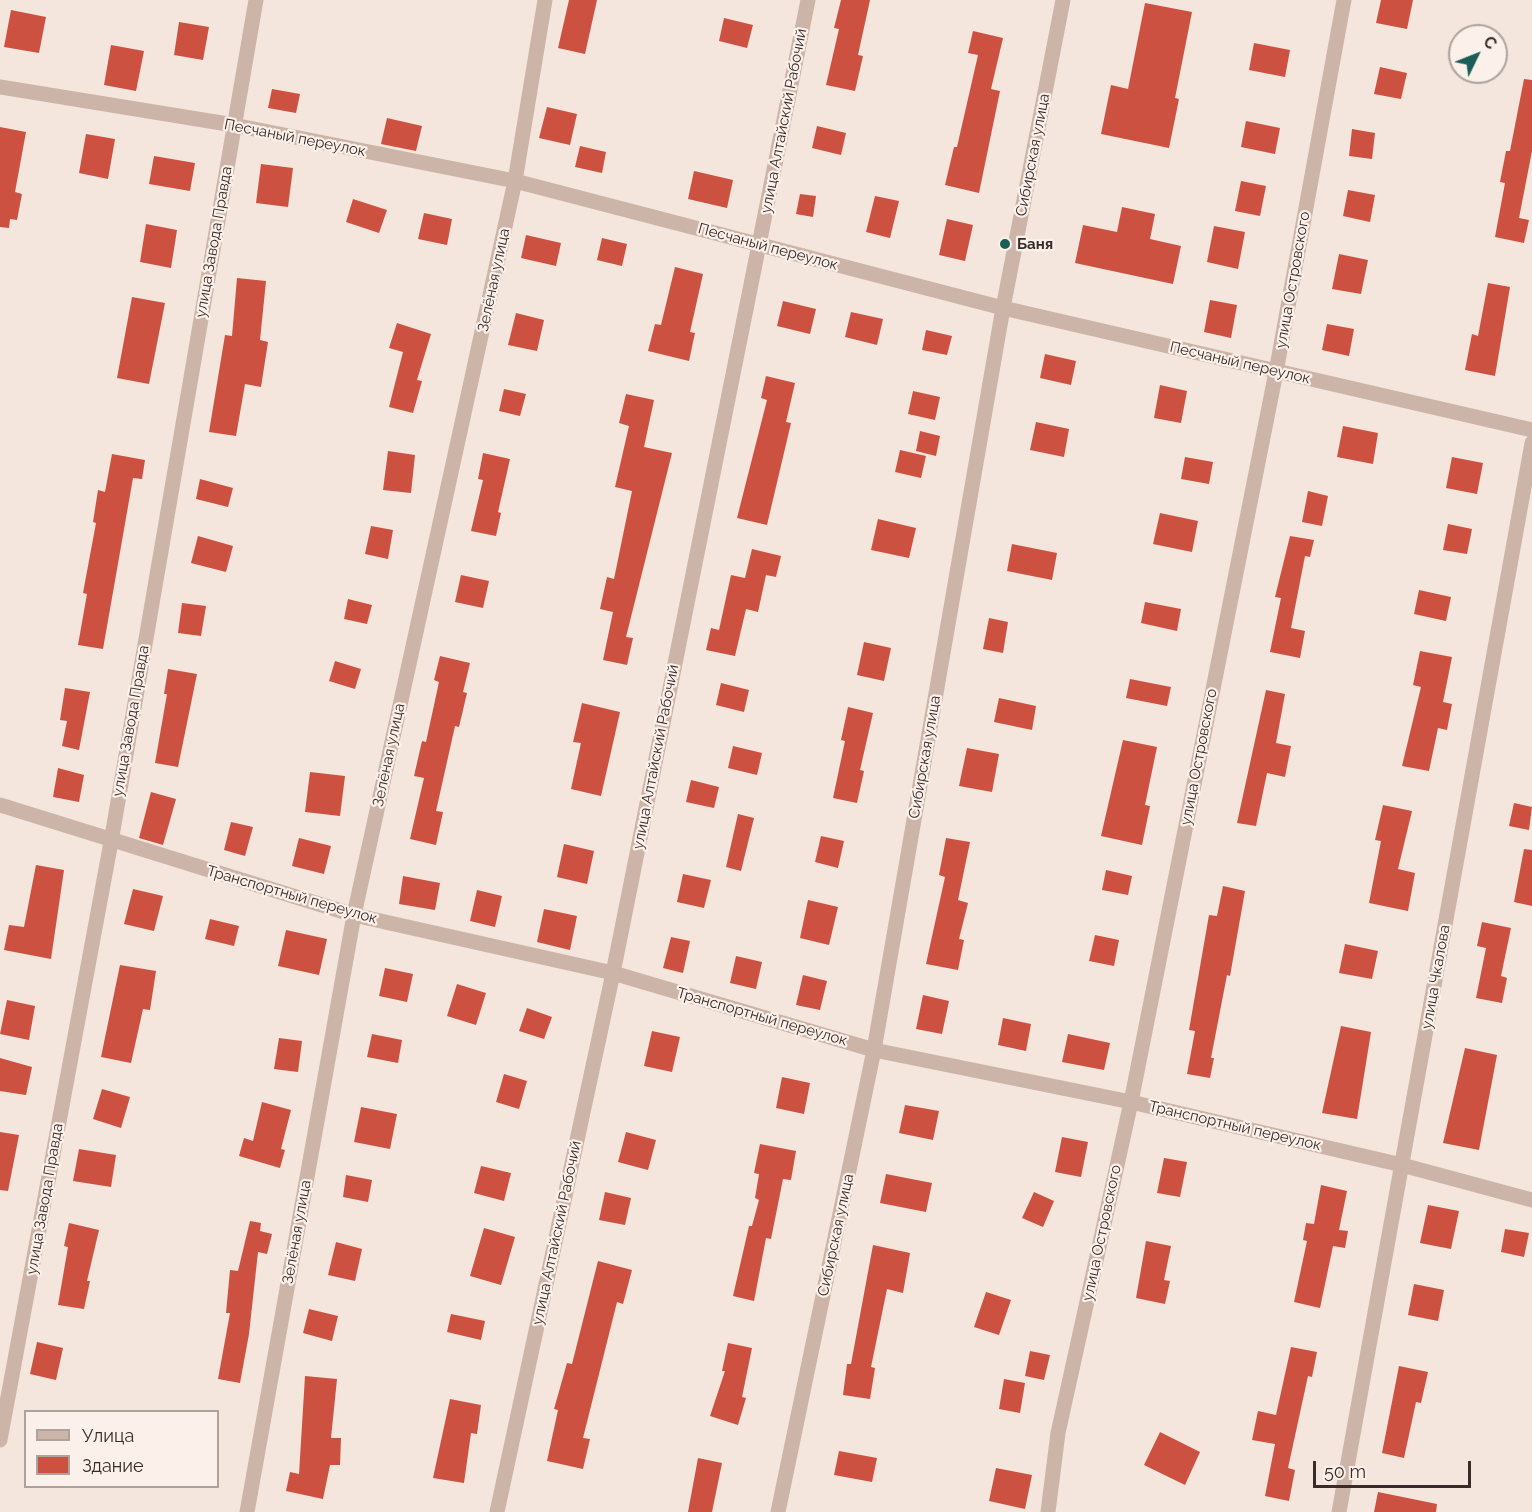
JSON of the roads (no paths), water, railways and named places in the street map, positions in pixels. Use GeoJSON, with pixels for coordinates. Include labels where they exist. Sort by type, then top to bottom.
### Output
{"type":"FeatureCollection","features":[{"type":"Feature","properties":{"kind":"street","name":"улица Завода Правда"},"geometry":{"type":"LineString","coordinates":[[0,1440],[111,842],[256,0]]}},
{"type":"Feature","properties":{"kind":"street","name":"Зелёная улица"},"geometry":{"type":"LineString","coordinates":[[246,1512],[354,915],[515,181],[545,0]]}},
{"type":"Feature","properties":{"kind":"street","name":"улица Алтайский Рабочий"},"geometry":{"type":"LineString","coordinates":[[497,1512],[613,973],[808,0]]}},
{"type":"Feature","properties":{"kind":"street","name":"Сибирская улица"},"geometry":{"type":"LineString","coordinates":[[778,1512],[874,1050],[1003,308],[1063,0]]}},
{"type":"Feature","properties":{"kind":"street","name":"улица Островского"},"geometry":{"type":"LineString","coordinates":[[1048,1512],[1058,1433],[1131,1102],[1276,372],[1344,0]]}},
{"type":"Feature","properties":{"kind":"street","name":"Песчаный переулок"},"geometry":{"type":"LineString","coordinates":[[0,87],[234,125],[515,181],[1003,308],[1532,430]]}},
{"type":"Feature","properties":{"kind":"street","name":"улица Чкалова"},"geometry":{"type":"LineString","coordinates":[[1339,1512],[1532,443]]}},
{"type":"Feature","properties":{"kind":"street","name":"Транспортный переулок"},"geometry":{"type":"LineString","coordinates":[[0,806],[354,915],[613,973],[874,1050],[1131,1102],[1402,1165],[1532,1200]]}},
{"type":"Feature","properties":{"kind":"place","name":"Баня"},"geometry":{"type":"Point","coordinates":[1005,244]}}]}
